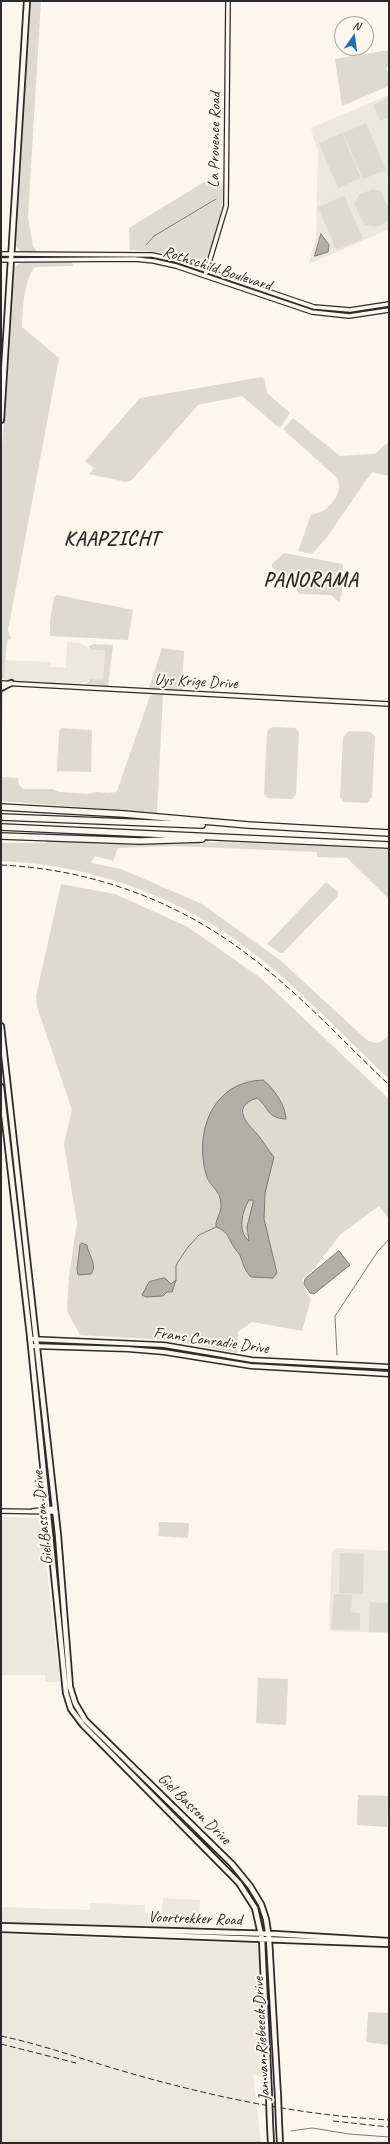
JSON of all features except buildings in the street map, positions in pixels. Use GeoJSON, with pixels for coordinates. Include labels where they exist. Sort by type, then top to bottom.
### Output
{"type":"FeatureCollection","features":[{"type":"Feature","properties":{"kind":"highway"},"geometry":{"type":"LineString","coordinates":[[1,808],[124,814],[310,829]]}},
{"type":"Feature","properties":{"kind":"highway"},"geometry":{"type":"LineString","coordinates":[[1,817],[389,833]]}},
{"type":"Feature","properties":{"kind":"highway"},"geometry":{"type":"LineString","coordinates":[[1,827],[389,845]]}},
{"type":"Feature","properties":{"kind":"highway"},"geometry":{"type":"LineString","coordinates":[[1,836],[140,841],[232,837]]}},
{"type":"Feature","properties":{"kind":"main road"},"geometry":{"type":"LineString","coordinates":[[1,420],[27,1]]}},
{"type":"Feature","properties":{"kind":"main road"},"geometry":{"type":"LineString","coordinates":[[1,688],[11,684]]}},
{"type":"Feature","properties":{"kind":"main road","name":"Giel Basson Drive"},"geometry":{"type":"LineString","coordinates":[[1,1026],[38,1346],[65,1608],[70,1687],[75,1703],[90,1726],[244,1876],[261,1904],[269,1937]]}},
{"type":"Feature","properties":{"kind":"main road","name":"Giel Basson Drive"},"geometry":{"type":"LineString","coordinates":[[1,1087],[48,1510],[64,1684],[72,1709],[87,1730],[239,1882],[255,1908],[262,1937]]}},
{"type":"Feature","properties":{"kind":"main road"},"geometry":{"type":"LineString","coordinates":[[2,1104],[10,1105]]}},
{"type":"Feature","properties":{"kind":"main road"},"geometry":{"type":"LineString","coordinates":[[3,1112],[10,1112]]}},
{"type":"Feature","properties":{"kind":"main road","name":"Frans Conradie Drive"},"geometry":{"type":"LineString","coordinates":[[30,1340],[37,1339],[164,1345],[252,1360],[389,1367]]}},
{"type":"Feature","properties":{"kind":"main road","name":"Frans Conradie Drive"},"geometry":{"type":"LineString","coordinates":[[30,1346],[128,1349],[164,1352],[252,1366],[389,1374]]}},
{"type":"Feature","properties":{"kind":"main road","name":"Voortrekker Road"},"geometry":{"type":"LineString","coordinates":[[1,1926],[262,1937]]}},
{"type":"Feature","properties":{"kind":"main road","name":"Voortrekker Road"},"geometry":{"type":"LineString","coordinates":[[1,1929],[389,1941]]}},
{"type":"Feature","properties":{"kind":"main road","name":"Jan van Riebeeck Drive"},"geometry":{"type":"LineString","coordinates":[[262,1937],[271,2143]]}},
{"type":"Feature","properties":{"kind":"main road","name":"Voortrekker Road"},"geometry":{"type":"LineString","coordinates":[[269,1937],[295,1941],[389,1944]]}},
{"type":"Feature","properties":{"kind":"main road","name":"Jan van Riebeeck Drive"},"geometry":{"type":"LineString","coordinates":[[269,1937],[280,2143]]}},
{"type":"Feature","properties":{"kind":"main road"},"geometry":{"type":"LineString","coordinates":[[270,1955],[276,1942],[295,1941]]}},
{"type":"Feature","properties":{"kind":"street","name":"La Provence Road"},"geometry":{"type":"LineString","coordinates":[[205,276],[226,211],[228,1]]}},
{"type":"Feature","properties":{"kind":"street","name":"Rothschild Boulevard"},"geometry":{"type":"LineString","coordinates":[[1,254],[144,254],[176,260],[314,307],[350,310],[389,304]]}},
{"type":"Feature","properties":{"kind":"street","name":"Rothschild Boulevard"},"geometry":{"type":"LineString","coordinates":[[1,260],[144,259],[164,263],[312,312],[348,316],[389,310]]}},
{"type":"Feature","properties":{"kind":"street","name":"Uys Krige Drive"},"geometry":{"type":"LineString","coordinates":[[1,683],[389,704]]}},
{"type":"Feature","properties":{"kind":"street"},"geometry":{"type":"LineString","coordinates":[[1,1511],[30,1512],[55,1510]]}},
{"type":"Feature","properties":{"kind":"shaded area"},"geometry":{"type":"Polygon","coordinates":[[[29,1],[41,1],[28,217],[33,246],[39,254],[22,253],[15,245],[29,1]]]}},
{"type":"Feature","properties":{"kind":"shaded area"},"geometry":{"type":"Polygon","coordinates":[[[389,50],[389,66],[386,68],[389,75],[389,86],[342,106],[335,59],[353,56],[374,56],[374,52],[389,50]]]}},
{"type":"Feature","properties":{"kind":"shaded area"},"geometry":{"type":"Polygon","coordinates":[[[389,95],[389,177],[386,178],[389,185],[389,229],[309,264],[316,236],[318,151],[311,130],[313,127],[389,95]]]}},
{"type":"Feature","properties":{"kind":"shaded area"},"geometry":{"type":"Polygon","coordinates":[[[389,98],[389,123],[387,118],[380,121],[373,105],[389,98]]]}},
{"type":"Feature","properties":{"kind":"shaded area"},"geometry":{"type":"Polygon","coordinates":[[[366,123],[386,170],[363,179],[343,133],[366,123]]]}},
{"type":"Feature","properties":{"kind":"shaded area"},"geometry":{"type":"Polygon","coordinates":[[[342,133],[361,178],[338,188],[319,143],[342,133]]]}},
{"type":"Feature","properties":{"kind":"shaded area"},"geometry":{"type":"Polygon","coordinates":[[[204,182],[220,182],[224,186],[223,211],[205,264],[196,265],[182,258],[163,253],[130,250],[129,228],[204,182]]]}},
{"type":"Feature","properties":{"kind":"shaded area"},"geometry":{"type":"Polygon","coordinates":[[[373,189],[381,192],[389,210],[387,221],[378,227],[364,225],[354,203],[360,194],[373,189]]]}},
{"type":"Feature","properties":{"kind":"shaded area"},"geometry":{"type":"Polygon","coordinates":[[[344,196],[363,239],[336,250],[318,207],[344,196]]]}},
{"type":"Feature","properties":{"kind":"shaded area"},"geometry":{"type":"Polygon","coordinates":[[[321,234],[329,245],[328,252],[315,256],[321,234]]]}},
{"type":"Feature","properties":{"kind":"shaded area"},"geometry":{"type":"Polygon","coordinates":[[[72,262],[73,266],[35,267],[28,280],[24,296],[22,327],[59,358],[8,630],[11,638],[7,641],[4,679],[1,678],[1,464],[14,268],[20,263],[72,262]]]}},
{"type":"Feature","properties":{"kind":"shaded area"},"geometry":{"type":"Polygon","coordinates":[[[262,377],[265,380],[267,393],[290,413],[281,427],[277,426],[242,396],[198,405],[132,480],[126,482],[89,474],[94,468],[85,461],[140,398],[262,377]]]}},
{"type":"Feature","properties":{"kind":"shaded area"},"geometry":{"type":"Polygon","coordinates":[[[293,418],[340,456],[375,454],[384,445],[389,443],[389,476],[372,472],[327,537],[312,554],[298,551],[311,515],[321,512],[332,503],[339,490],[339,482],[337,478],[283,429],[293,418]]]}},
{"type":"Feature","properties":{"kind":"shaded area"},"geometry":{"type":"Polygon","coordinates":[[[284,553],[343,564],[342,595],[340,597],[340,603],[331,595],[300,594],[272,567],[272,564],[284,553]]]}},
{"type":"Feature","properties":{"kind":"shaded area"},"geometry":{"type":"Polygon","coordinates":[[[57,595],[133,610],[128,640],[50,636],[50,621],[54,597],[57,595]]]}},
{"type":"Feature","properties":{"kind":"shaded area"},"geometry":{"type":"Polygon","coordinates":[[[67,642],[81,643],[92,650],[105,650],[103,680],[88,680],[87,683],[83,682],[78,686],[3,683],[5,660],[51,662],[51,667],[66,668],[67,642]]]}},
{"type":"Feature","properties":{"kind":"shaded area"},"geometry":{"type":"Polygon","coordinates":[[[93,644],[113,645],[108,686],[87,684],[90,679],[103,680],[105,650],[91,650],[89,646],[93,644]]]}},
{"type":"Feature","properties":{"kind":"shaded area"},"geometry":{"type":"Polygon","coordinates":[[[162,648],[184,651],[182,690],[149,688],[162,648]]]}},
{"type":"Feature","properties":{"kind":"shaded area"},"geometry":{"type":"Polygon","coordinates":[[[1,690],[7,690],[3,694],[1,774],[1,690]]]}},
{"type":"Feature","properties":{"kind":"shaded area"},"geometry":{"type":"Polygon","coordinates":[[[163,695],[157,813],[1,801],[1,777],[18,778],[19,785],[23,789],[53,789],[59,792],[90,794],[96,792],[110,793],[117,791],[150,696],[163,695]]]}},
{"type":"Feature","properties":{"kind":"shaded area"},"geometry":{"type":"Polygon","coordinates":[[[273,727],[295,728],[299,732],[296,794],[292,799],[268,798],[264,794],[267,733],[269,729],[273,727]]]}},
{"type":"Feature","properties":{"kind":"shaded area"},"geometry":{"type":"Polygon","coordinates":[[[62,728],[92,731],[91,772],[57,771],[59,731],[62,728]]]}},
{"type":"Feature","properties":{"kind":"shaded area"},"geometry":{"type":"Polygon","coordinates":[[[349,731],[370,732],[375,736],[372,797],[367,803],[344,802],[340,798],[343,737],[349,731]]]}},
{"type":"Feature","properties":{"kind":"shaded area"},"geometry":{"type":"Polygon","coordinates":[[[46,841],[155,844],[229,842],[389,849],[389,899],[347,858],[317,857],[317,852],[175,846],[118,848],[113,861],[95,856],[91,863],[121,869],[202,904],[280,960],[368,1041],[378,1043],[389,1036],[389,1079],[287,981],[243,945],[212,924],[180,907],[111,879],[75,870],[38,864],[1,861],[1,843],[47,843],[46,841]]]}},
{"type":"Feature","properties":{"kind":"shaded area"},"geometry":{"type":"Polygon","coordinates":[[[326,882],[338,892],[338,896],[283,953],[280,953],[267,944],[326,882]]]}},
{"type":"Feature","properties":{"kind":"shaded area"},"geometry":{"type":"Polygon","coordinates":[[[61,884],[115,894],[188,927],[262,979],[389,1099],[389,1219],[379,1206],[341,1234],[312,1271],[303,1279],[304,1287],[311,1299],[302,1331],[252,1322],[238,1332],[237,1353],[167,1340],[80,1335],[67,1311],[69,1276],[77,1223],[64,1144],[72,1110],[37,1007],[36,996],[61,884]]]}},
{"type":"Feature","properties":{"kind":"shaded area"},"geometry":{"type":"Polygon","coordinates":[[[263,1080],[267,1083],[278,1097],[284,1108],[286,1119],[271,1115],[257,1098],[244,1106],[243,1115],[245,1120],[274,1157],[265,1193],[264,1219],[277,1273],[273,1278],[251,1277],[246,1270],[240,1255],[224,1231],[216,1227],[221,1203],[219,1195],[207,1178],[203,1158],[203,1141],[211,1111],[220,1099],[231,1089],[246,1083],[263,1080]],[[249,1200],[244,1210],[242,1221],[243,1232],[249,1241],[247,1227],[253,1200],[249,1200]]]}},
{"type":"Feature","properties":{"kind":"shaded area"},"geometry":{"type":"Polygon","coordinates":[[[82,1243],[87,1245],[93,1263],[93,1271],[91,1274],[78,1275],[77,1269],[80,1245],[82,1243]]]}},
{"type":"Feature","properties":{"kind":"shaded area"},"geometry":{"type":"Polygon","coordinates":[[[339,1251],[350,1265],[314,1294],[310,1293],[304,1284],[305,1279],[339,1251]]]}},
{"type":"Feature","properties":{"kind":"shaded area"},"geometry":{"type":"Polygon","coordinates":[[[165,1278],[171,1284],[176,1280],[172,1292],[167,1292],[163,1296],[146,1297],[142,1295],[149,1282],[165,1278]]]}},
{"type":"Feature","properties":{"kind":"shaded area"},"geometry":{"type":"Polygon","coordinates":[[[1,1517],[38,1518],[41,1521],[60,1682],[45,1682],[45,1675],[1,1675],[1,1517]]]}},
{"type":"Feature","properties":{"kind":"shaded area"},"geometry":{"type":"Polygon","coordinates":[[[159,1522],[189,1523],[188,1538],[158,1536],[159,1522]]]}},
{"type":"Feature","properties":{"kind":"shaded area"},"geometry":{"type":"Polygon","coordinates":[[[335,1548],[389,1551],[389,1633],[332,1631],[329,1629],[332,1551],[335,1548]]]}},
{"type":"Feature","properties":{"kind":"shaded area"},"geometry":{"type":"Polygon","coordinates":[[[340,1553],[364,1554],[363,1594],[339,1593],[340,1553]]]}},
{"type":"Feature","properties":{"kind":"shaded area"},"geometry":{"type":"Polygon","coordinates":[[[334,1594],[352,1595],[351,1612],[360,1613],[360,1630],[331,1629],[334,1594]]]}},
{"type":"Feature","properties":{"kind":"shaded area"},"geometry":{"type":"Polygon","coordinates":[[[370,1602],[389,1603],[389,1632],[369,1632],[370,1602]]]}},
{"type":"Feature","properties":{"kind":"shaded area"},"geometry":{"type":"Polygon","coordinates":[[[258,1678],[288,1679],[286,1725],[256,1723],[258,1678]]]}},
{"type":"Feature","properties":{"kind":"shaded area"},"geometry":{"type":"Polygon","coordinates":[[[358,1795],[388,1796],[387,1827],[357,1825],[358,1795]]]}},
{"type":"Feature","properties":{"kind":"shaded area"},"geometry":{"type":"Polygon","coordinates":[[[163,1898],[200,1900],[199,1932],[1,1925],[1,1907],[90,1910],[90,1903],[145,1905],[145,1913],[162,1914],[163,1898]]]}},
{"type":"Feature","properties":{"kind":"shaded area"},"geometry":{"type":"Polygon","coordinates":[[[1,1934],[259,1944],[263,2077],[253,2075],[261,2143],[1,2143],[1,1934]]]}},
{"type":"Feature","properties":{"kind":"shaded area"},"geometry":{"type":"Polygon","coordinates":[[[368,2012],[389,2013],[389,2045],[366,2042],[368,2012]]]}},
{"type":"Feature","properties":{"kind":"waterway"},"geometry":{"type":"LineString","coordinates":[[146,245],[154,236],[216,199]]}},
{"type":"Feature","properties":{"kind":"waterway"},"geometry":{"type":"LineString","coordinates":[[176,1280],[176,1265],[188,1247],[199,1235],[216,1227]]}},
{"type":"Feature","properties":{"kind":"waterway"},"geometry":{"type":"LineString","coordinates":[[337,1355],[335,1316],[378,1251],[389,1239]]}},
{"type":"Feature","properties":{"kind":"waterway"},"geometry":{"type":"LineString","coordinates":[[291,2131],[312,2128],[349,2134],[389,2137]]}},
{"type":"Feature","properties":{"kind":"railway"},"geometry":{"type":"LineString","coordinates":[[1,865],[67,873],[99,881],[131,891],[161,903],[191,918],[220,935],[247,954],[284,984],[389,1085]]}},
{"type":"Feature","properties":{"kind":"railway"},"geometry":{"type":"LineString","coordinates":[[1,2036],[48,2048],[159,2081],[256,2104],[355,2118],[389,2120]]}},
{"type":"Feature","properties":{"kind":"railway"},"geometry":{"type":"LineString","coordinates":[[1,2044],[76,2063]]}},
{"type":"Feature","properties":{"kind":"railway"},"geometry":{"type":"LineString","coordinates":[[333,2121],[389,2127]]}},
{"type":"Feature","properties":{"kind":"district","name":"KAAPZICHT"},"geometry":{"type":"Point","coordinates":[112,540]}},
{"type":"Feature","properties":{"kind":"district","name":"PANORAMA"},"geometry":{"type":"Point","coordinates":[311,581]}}]}
